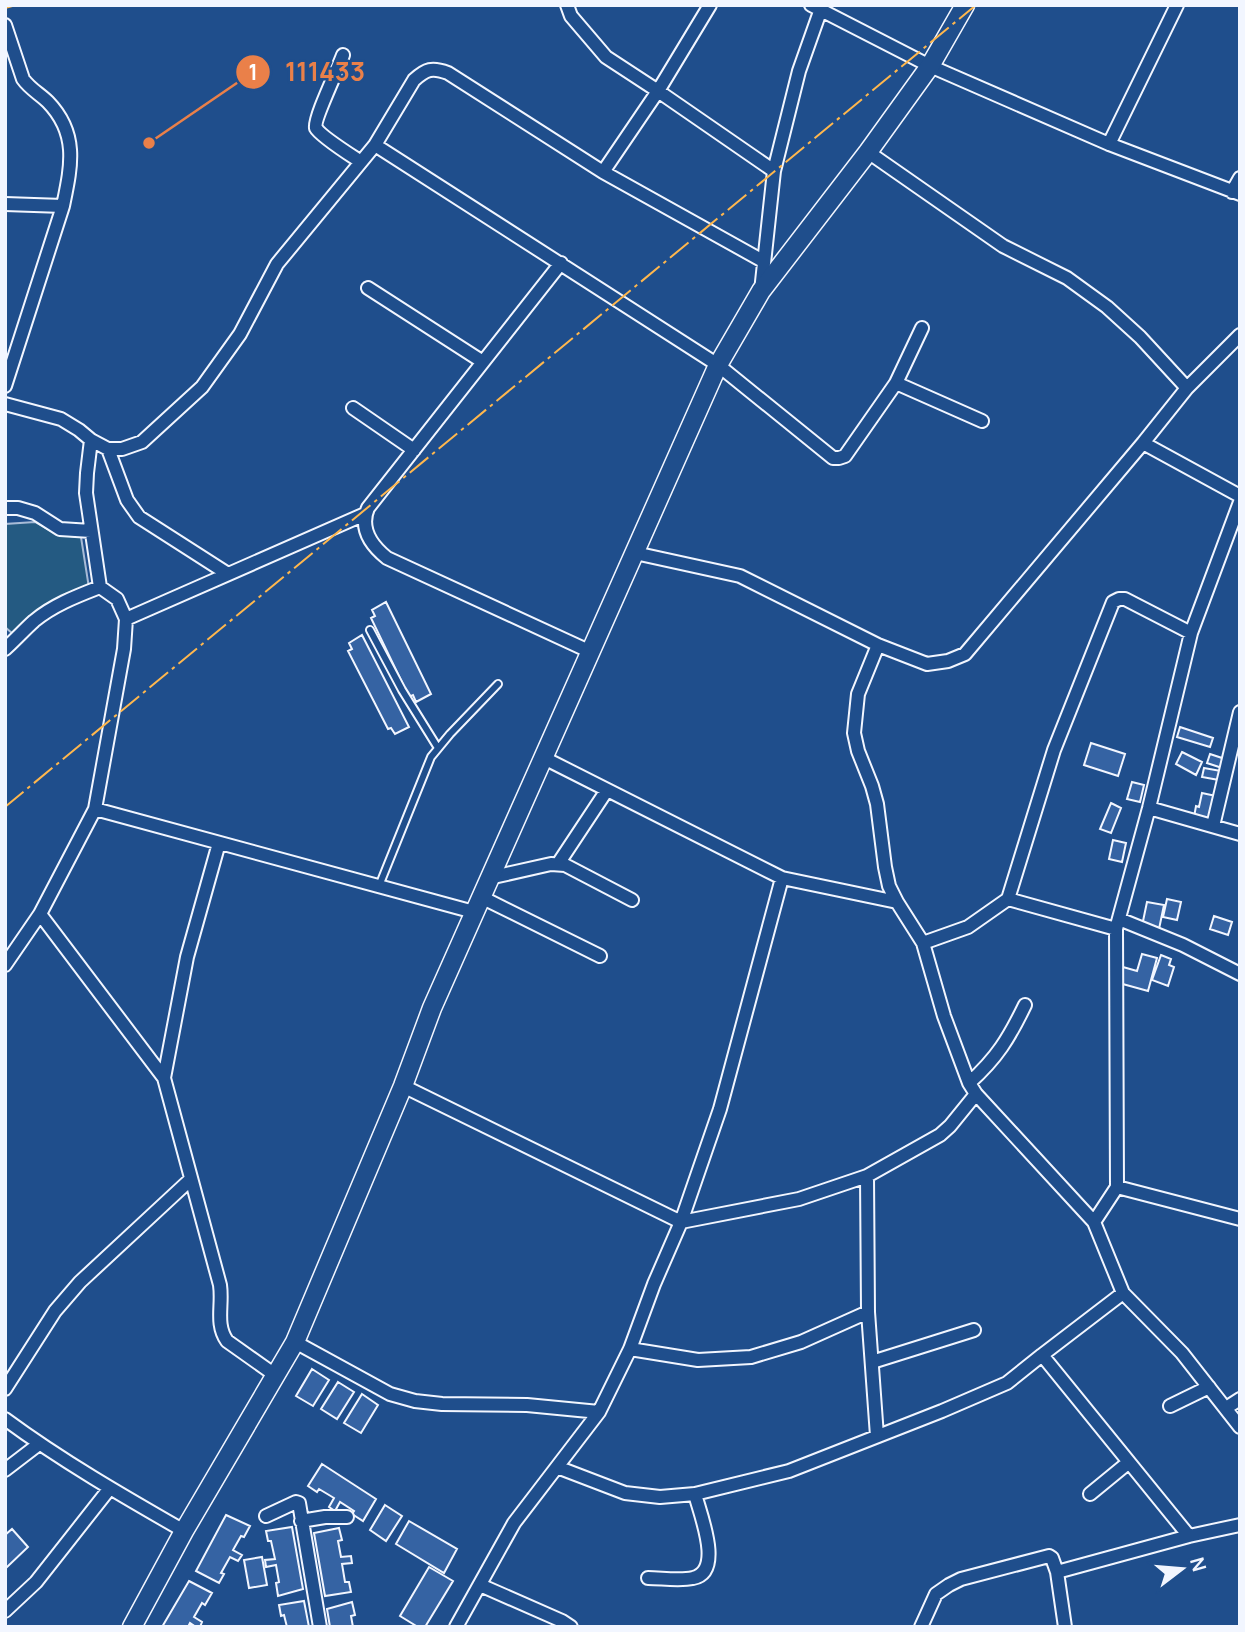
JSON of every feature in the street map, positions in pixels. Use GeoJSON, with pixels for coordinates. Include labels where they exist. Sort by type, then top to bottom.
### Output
{"type":"FeatureCollection","features":[{"type":"Feature","properties":{"kind":"street"},"geometry":{"type":"LineString","coordinates":[[567,5],[571,16],[606,57],[774,171]]}},
{"type":"Feature","properties":{"kind":"street"},"geometry":{"type":"LineString","coordinates":[[603,172],[658,91],[710,5]]}},
{"type":"Feature","properties":{"kind":"street"},"geometry":{"type":"LineString","coordinates":[[132,1627],[184,1531],[295,1342],[403,1086],[432,1007],[718,365],[761,291],[930,66],[965,5]]}},
{"type":"Feature","properties":{"kind":"street"},"geometry":{"type":"LineString","coordinates":[[1109,144],[1177,5]]}},
{"type":"Feature","properties":{"kind":"street"},"geometry":{"type":"LineString","coordinates":[[761,291],[774,171],[818,7],[930,66],[1109,144],[1236,193],[1240,178]]}},
{"type":"Feature","properties":{"kind":"street"},"geometry":{"type":"LineString","coordinates":[[5,25],[23,79],[61,117],[70,139],[72,165],[63,206],[5,386]]}},
{"type":"Feature","properties":{"kind":"street"},"geometry":{"type":"LineString","coordinates":[[343,55],[319,112],[316,127],[322,135],[360,162]]}},
{"type":"Feature","properties":{"kind":"street"},"geometry":{"type":"LineString","coordinates":[[5,404],[61,419],[108,449],[122,449],[142,442],[202,387],[240,334],[277,264],[375,145],[414,80],[423,72],[438,69],[603,172],[763,261]]}},
{"type":"Feature","properties":{"kind":"street"},"geometry":{"type":"LineString","coordinates":[[375,145],[718,365],[833,457],[845,456],[896,383],[922,328]]}},
{"type":"Feature","properties":{"kind":"street"},"geometry":{"type":"LineString","coordinates":[[868,152],[1003,246],[1067,278],[1107,307],[1140,337],[1187,388]]}},
{"type":"Feature","properties":{"kind":"street"},"geometry":{"type":"LineString","coordinates":[[5,204],[63,206]]}},
{"type":"Feature","properties":{"kind":"street"},"geometry":{"type":"LineString","coordinates":[[561,263],[368,509],[365,524],[375,549],[387,558],[591,652]]}},
{"type":"Feature","properties":{"kind":"street"},"geometry":{"type":"LineString","coordinates":[[368,288],[483,362]]}},
{"type":"Feature","properties":{"kind":"street"},"geometry":{"type":"LineString","coordinates":[[635,554],[740,576],[878,645],[927,664],[948,661],[965,653],[1187,388],[1240,335]]}},
{"type":"Feature","properties":{"kind":"street"},"geometry":{"type":"LineString","coordinates":[[896,383],[982,421]]}},
{"type":"Feature","properties":{"kind":"street"},"geometry":{"type":"LineString","coordinates":[[353,408],[414,450]]}},
{"type":"Feature","properties":{"kind":"street"},"geometry":{"type":"LineString","coordinates":[[5,965],[40,914],[95,809],[124,649],[126,619],[117,599],[100,587],[91,531],[86,494],[91,440]]}},
{"type":"Feature","properties":{"kind":"street"},"geometry":{"type":"LineString","coordinates":[[1094,1222],[1117,1187],[1117,924],[1149,808],[1191,633],[1240,499],[1143,443]]}},
{"type":"Feature","properties":{"kind":"street"},"geometry":{"type":"LineString","coordinates":[[108,449],[127,500],[139,517],[228,574]]}},
{"type":"Feature","properties":{"kind":"street"},"geometry":{"type":"LineString","coordinates":[[5,508],[18,508],[35,513],[60,529],[91,531]]}},
{"type":"Feature","properties":{"kind":"street"},"geometry":{"type":"LineString","coordinates":[[126,619],[365,514]]}},
{"type":"Feature","properties":{"kind":"street"},"geometry":{"type":"LineString","coordinates":[[5,649],[35,620],[54,607],[100,587]]}},
{"type":"Feature","properties":{"kind":"street"},"geometry":{"type":"LineString","coordinates":[[923,943],[968,927],[1008,899],[1054,750],[1113,602],[1125,599],[1191,633]]}},
{"type":"Feature","properties":{"kind":"street"},"geometry":{"type":"LineString","coordinates":[[878,645],[858,694],[854,733],[877,804],[889,886],[923,943],[944,1016],[972,1088],[1094,1222],[1124,1293],[1182,1353],[1240,1427]]}},
{"type":"Feature","properties":{"kind":"street"},"geometry":{"type":"LineString","coordinates":[[1213,826],[1240,712]]}},
{"type":"Feature","properties":{"kind":"street"},"geometry":{"type":"LineString","coordinates":[[544,758],[782,878],[897,902]]}},
{"type":"Feature","properties":{"kind":"street"},"geometry":{"type":"LineString","coordinates":[[558,864],[607,790]]}},
{"type":"Feature","properties":{"kind":"street"},"geometry":{"type":"LineString","coordinates":[[1149,808],[1240,834]]}},
{"type":"Feature","properties":{"kind":"street"},"geometry":{"type":"LineString","coordinates":[[95,809],[379,886],[477,904],[600,956]]}},
{"type":"Feature","properties":{"kind":"street"},"geometry":{"type":"LineString","coordinates":[[164,1078],[187,957],[219,843]]}},
{"type":"Feature","properties":{"kind":"street"},"geometry":{"type":"LineString","coordinates":[[489,877],[565,865],[632,900]]}},
{"type":"Feature","properties":{"kind":"street"},"geometry":{"type":"LineString","coordinates":[[456,1627],[514,1523],[599,1412],[630,1349],[654,1283],[681,1223],[720,1109],[782,878]]}},
{"type":"Feature","properties":{"kind":"street"},"geometry":{"type":"LineString","coordinates":[[1008,899],[1117,924],[1183,946],[1240,974]]}},
{"type":"Feature","properties":{"kind":"street"},"geometry":{"type":"LineString","coordinates":[[40,914],[164,1078],[220,1285],[222,1298],[219,1325],[222,1334],[275,1375]]}},
{"type":"Feature","properties":{"kind":"street"},"geometry":{"type":"LineString","coordinates":[[403,1086],[681,1223],[799,1199],[867,1176],[940,1135],[950,1126],[972,1088],[1009,1038],[1025,1004]]}},
{"type":"Feature","properties":{"kind":"street"},"geometry":{"type":"LineString","coordinates":[[867,1176],[868,1312],[877,1436]]}},
{"type":"Feature","properties":{"kind":"street"},"geometry":{"type":"LineString","coordinates":[[5,1389],[55,1311],[80,1282],[191,1179]]}},
{"type":"Feature","properties":{"kind":"street"},"geometry":{"type":"LineString","coordinates":[[1117,1187],[1240,1219]]}},
{"type":"Feature","properties":{"kind":"street"},"geometry":{"type":"LineString","coordinates":[[557,1466],[625,1493],[660,1497],[695,1494],[789,1471],[1007,1383],[1124,1293]]}},
{"type":"Feature","properties":{"kind":"street"},"geometry":{"type":"LineString","coordinates":[[630,1349],[698,1360],[751,1357],[801,1342],[868,1312]]}},
{"type":"Feature","properties":{"kind":"street"},"geometry":{"type":"LineString","coordinates":[[872,1362],[974,1330]]}},
{"type":"Feature","properties":{"kind":"street"},"geometry":{"type":"LineString","coordinates":[[295,1342],[390,1394],[415,1401],[527,1405],[599,1412]]}},
{"type":"Feature","properties":{"kind":"street"},"geometry":{"type":"LineString","coordinates":[[1042,1355],[1189,1536]]}},
{"type":"Feature","properties":{"kind":"street"},"geometry":{"type":"LineString","coordinates":[[1170,1406],[1209,1387]]}},
{"type":"Feature","properties":{"kind":"street"},"geometry":{"type":"LineString","coordinates":[[1227,1408],[1240,1398]]}},
{"type":"Feature","properties":{"kind":"street"},"geometry":{"type":"LineString","coordinates":[[5,1419],[39,1444],[184,1531]]}},
{"type":"Feature","properties":{"kind":"street"},"geometry":{"type":"LineString","coordinates":[[5,1469],[39,1444]]}},
{"type":"Feature","properties":{"kind":"street"},"geometry":{"type":"LineString","coordinates":[[1090,1493],[1129,1462]]}},
{"type":"Feature","properties":{"kind":"street"},"geometry":{"type":"LineString","coordinates":[[5,1611],[36,1582],[110,1488]]}},
{"type":"Feature","properties":{"kind":"street"},"geometry":{"type":"LineString","coordinates":[[648,1578],[695,1578],[705,1571],[710,1552],[695,1494]]}},
{"type":"Feature","properties":{"kind":"street"},"geometry":{"type":"LineString","coordinates":[[266,1516],[299,1503],[320,1627]]}},
{"type":"Feature","properties":{"kind":"street"},"geometry":{"type":"LineString","coordinates":[[302,1521],[347,1517]]}},
{"type":"Feature","properties":{"kind":"street"},"geometry":{"type":"LineString","coordinates":[[1057,1573],[1189,1536],[1240,1525]]}},
{"type":"Feature","properties":{"kind":"street"},"geometry":{"type":"LineString","coordinates":[[921,1627],[936,1594],[961,1579],[1049,1556],[1057,1573],[1065,1627]]}},
{"type":"Feature","properties":{"kind":"street"},"geometry":{"type":"LineString","coordinates":[[480,1585],[571,1627]]}},
{"type":"Feature","properties":{"kind":"lane"},"geometry":{"type":"LineString","coordinates":[[370,630],[402,690],[438,748]]}},
{"type":"Feature","properties":{"kind":"lane"},"geometry":{"type":"LineString","coordinates":[[379,886],[431,757],[498,684]]}},
{"type":"Feature","properties":{"kind":"shaded area"},"geometry":{"type":"Polygon","coordinates":[[[35,522],[58,535],[81,537],[89,588],[13,634],[5,627],[5,524],[35,522]]]}},
{"type":"Feature","properties":{"kind":"building"},"geometry":{"type":"Polygon","coordinates":[[[386,602],[431,694],[416,702],[413,695],[409,697],[371,618],[375,616],[372,610],[386,602]]]}},
{"type":"Feature","properties":{"kind":"building"},"geometry":{"type":"Polygon","coordinates":[[[362,635],[409,727],[395,734],[391,728],[388,729],[348,651],[352,649],[349,643],[362,635]]]}},
{"type":"Feature","properties":{"kind":"building"},"geometry":{"type":"Polygon","coordinates":[[[1180,727],[1213,738],[1210,747],[1177,737],[1180,727]]]}},
{"type":"Feature","properties":{"kind":"building"},"geometry":{"type":"Polygon","coordinates":[[[1091,743],[1125,754],[1118,776],[1084,765],[1091,743]]]}},
{"type":"Feature","properties":{"kind":"building"},"geometry":{"type":"Polygon","coordinates":[[[1182,752],[1202,762],[1196,775],[1176,764],[1182,752]]]}},
{"type":"Feature","properties":{"kind":"building"},"geometry":{"type":"Polygon","coordinates":[[[1210,754],[1225,759],[1222,768],[1207,763],[1210,754]]]}},
{"type":"Feature","properties":{"kind":"building"},"geometry":{"type":"Polygon","coordinates":[[[1204,768],[1221,771],[1219,780],[1202,777],[1204,768]]]}},
{"type":"Feature","properties":{"kind":"building"},"geometry":{"type":"Polygon","coordinates":[[[1132,782],[1144,785],[1140,802],[1127,799],[1132,782]]]}},
{"type":"Feature","properties":{"kind":"building"},"geometry":{"type":"Polygon","coordinates":[[[1202,793],[1216,796],[1210,821],[1194,817],[1202,793]]]}},
{"type":"Feature","properties":{"kind":"building"},"geometry":{"type":"Polygon","coordinates":[[[1111,803],[1121,808],[1111,833],[1100,829],[1111,803]]]}},
{"type":"Feature","properties":{"kind":"building"},"geometry":{"type":"Polygon","coordinates":[[[1113,840],[1126,843],[1122,862],[1109,859],[1113,840]]]}},
{"type":"Feature","properties":{"kind":"building"},"geometry":{"type":"Polygon","coordinates":[[[1167,899],[1181,902],[1177,920],[1163,917],[1167,899]]]}},
{"type":"Feature","properties":{"kind":"building"},"geometry":{"type":"Polygon","coordinates":[[[1147,902],[1164,905],[1159,929],[1142,926],[1147,902]]]}},
{"type":"Feature","properties":{"kind":"building"},"geometry":{"type":"Polygon","coordinates":[[[1214,916],[1232,922],[1228,935],[1210,929],[1214,916]]]}},
{"type":"Feature","properties":{"kind":"building"},"geometry":{"type":"Polygon","coordinates":[[[1142,954],[1157,958],[1148,991],[1119,983],[1123,967],[1137,971],[1142,954]]]}},
{"type":"Feature","properties":{"kind":"building"},"geometry":{"type":"Polygon","coordinates":[[[1161,955],[1171,959],[1169,965],[1174,967],[1168,986],[1152,980],[1161,955]]]}},
{"type":"Feature","properties":{"kind":"building"},"geometry":{"type":"Polygon","coordinates":[[[312,1369],[329,1380],[313,1406],[296,1396],[312,1369]]]}},
{"type":"Feature","properties":{"kind":"building"},"geometry":{"type":"Polygon","coordinates":[[[338,1382],[354,1392],[337,1419],[321,1409],[338,1382]]]}},
{"type":"Feature","properties":{"kind":"building"},"geometry":{"type":"Polygon","coordinates":[[[362,1394],[378,1405],[361,1433],[344,1423],[362,1394]]]}},
{"type":"Feature","properties":{"kind":"building"},"geometry":{"type":"Polygon","coordinates":[[[322,1464],[376,1499],[363,1521],[340,1502],[335,1511],[329,1507],[334,1498],[308,1486],[322,1464]]]}},
{"type":"Feature","properties":{"kind":"building"},"geometry":{"type":"Polygon","coordinates":[[[385,1505],[402,1516],[386,1541],[370,1530],[385,1505]]]}},
{"type":"Feature","properties":{"kind":"building"},"geometry":{"type":"Polygon","coordinates":[[[226,1515],[250,1526],[233,1550],[242,1555],[238,1561],[230,1557],[219,1583],[196,1571],[226,1515]]]}},
{"type":"Feature","properties":{"kind":"building"},"geometry":{"type":"Polygon","coordinates":[[[409,1521],[457,1549],[444,1573],[396,1544],[409,1521]]]}},
{"type":"Feature","properties":{"kind":"building"},"geometry":{"type":"Polygon","coordinates":[[[292,1527],[303,1589],[278,1596],[276,1565],[266,1567],[265,1560],[275,1559],[266,1531],[292,1527]]]}},
{"type":"Feature","properties":{"kind":"building"},"geometry":{"type":"Polygon","coordinates":[[[339,1528],[342,1540],[338,1541],[341,1557],[351,1556],[352,1563],[342,1564],[345,1582],[349,1582],[351,1592],[325,1596],[314,1533],[339,1528]]]}},
{"type":"Feature","properties":{"kind":"building"},"geometry":{"type":"Polygon","coordinates":[[[12,1529],[28,1547],[6,1568],[5,1535],[12,1529]]]}},
{"type":"Feature","properties":{"kind":"building"},"geometry":{"type":"Polygon","coordinates":[[[262,1557],[267,1585],[249,1588],[244,1560],[262,1557]]]}},
{"type":"Feature","properties":{"kind":"building"},"geometry":{"type":"Polygon","coordinates":[[[429,1567],[453,1581],[425,1627],[418,1627],[400,1616],[429,1567]]]}},
{"type":"Feature","properties":{"kind":"building"},"geometry":{"type":"Polygon","coordinates":[[[189,1581],[212,1593],[194,1617],[202,1622],[200,1627],[190,1623],[188,1627],[162,1627],[189,1581]]]}},
{"type":"Feature","properties":{"kind":"building"},"geometry":{"type":"Polygon","coordinates":[[[304,1601],[309,1627],[287,1627],[279,1605],[304,1601]]]}},
{"type":"Feature","properties":{"kind":"building"},"geometry":{"type":"Polygon","coordinates":[[[352,1602],[355,1615],[351,1616],[353,1627],[330,1627],[327,1609],[352,1602]]]}},
{"type":"Feature","properties":{"kind":"power"},"geometry":{"type":"LineString","coordinates":[[5,8],[16,5]]}},
{"type":"Feature","properties":{"kind":"power"},"geometry":{"type":"LineString","coordinates":[[5,807],[976,5]]}},
{"type":"Feature","properties":{"kind":"place","name":"111433"},"geometry":{"type":"Point","coordinates":[149,143]}}]}
